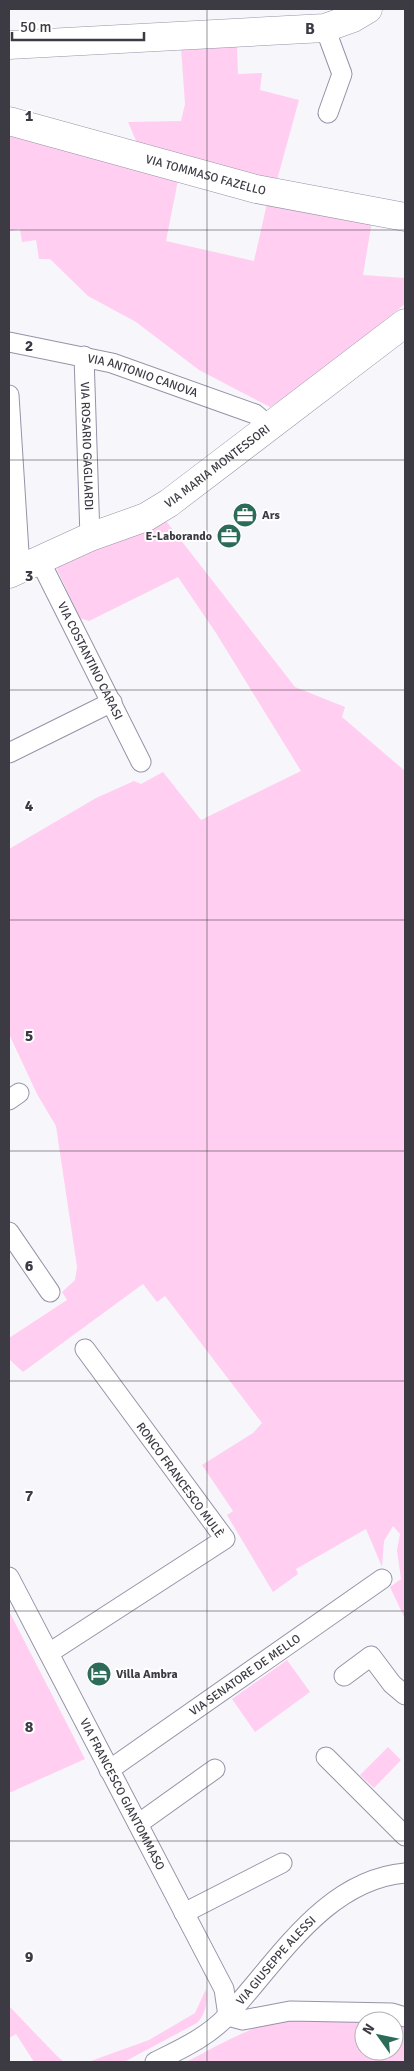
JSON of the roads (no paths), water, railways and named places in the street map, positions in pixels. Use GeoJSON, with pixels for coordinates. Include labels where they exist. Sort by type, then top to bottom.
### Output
{"type":"FeatureCollection","features":[{"type":"Feature","properties":{"kind":"main road"},"geometry":{"type":"LineString","coordinates":[[9,45],[325,28],[353,18],[368,9]]}},
{"type":"Feature","properties":{"kind":"main road","name":"VIA TOMMASO FAZELLO"},"geometry":{"type":"LineString","coordinates":[[9,121],[256,189],[405,217]]}},
{"type":"Feature","properties":{"kind":"main road","name":"VIA MARIA MONTESSORI"},"geometry":{"type":"LineString","coordinates":[[23,567],[90,537],[146,517],[169,503],[405,323]]}},
{"type":"Feature","properties":{"kind":"street"},"geometry":{"type":"LineString","coordinates":[[325,28],[342,74],[328,113]]}},
{"type":"Feature","properties":{"kind":"street","name":"VIA ANTONIO CANOVA"},"geometry":{"type":"LineString","coordinates":[[9,342],[112,363],[254,414],[269,426]]}},
{"type":"Feature","properties":{"kind":"street","name":"VIA ROSARIO GAGLIARDI"},"geometry":{"type":"LineString","coordinates":[[84,356],[90,537]]}},
{"type":"Feature","properties":{"kind":"street"},"geometry":{"type":"LineString","coordinates":[[9,395],[23,567]]}},
{"type":"Feature","properties":{"kind":"street","name":"VIA COSTANTINO CARASI"},"geometry":{"type":"LineString","coordinates":[[23,567],[112,702],[141,762]]}},
{"type":"Feature","properties":{"kind":"street"},"geometry":{"type":"LineString","coordinates":[[9,753],[112,702]]}},
{"type":"Feature","properties":{"kind":"street"},"geometry":{"type":"LineString","coordinates":[[9,1232],[50,1292]]}},
{"type":"Feature","properties":{"kind":"street","name":"RONCO FRANCESCO MULÈ"},"geometry":{"type":"LineString","coordinates":[[49,1653],[225,1539],[85,1349]]}},
{"type":"Feature","properties":{"kind":"street","name":"VIA FRANCESCO GIANTOMMASO"},"geometry":{"type":"LineString","coordinates":[[9,1576],[224,1989],[228,2016]]}},
{"type":"Feature","properties":{"kind":"street","name":"VIA SENATORE DE MELLO"},"geometry":{"type":"LineString","coordinates":[[109,1770],[382,1579]]}},
{"type":"Feature","properties":{"kind":"street"},"geometry":{"type":"LineString","coordinates":[[344,1676],[370,1656],[392,1684],[405,1695]]}},
{"type":"Feature","properties":{"kind":"street"},"geometry":{"type":"LineString","coordinates":[[326,1757],[405,1836]]}},
{"type":"Feature","properties":{"kind":"street"},"geometry":{"type":"LineString","coordinates":[[138,1824],[214,1769]]}},
{"type":"Feature","properties":{"kind":"street"},"geometry":{"type":"LineString","coordinates":[[184,1914],[282,1863]]}},
{"type":"Feature","properties":{"kind":"street","name":"VIA GIUSEPPE ALESSI"},"geometry":{"type":"LineString","coordinates":[[155,2062],[204,2037],[228,2016],[268,1966],[332,1902],[369,1881],[405,1873]]}},
{"type":"Feature","properties":{"kind":"street"},"geometry":{"type":"LineString","coordinates":[[228,2016],[243,2020],[290,2011],[392,2013],[405,2017]]}},
{"type":"Feature","properties":{"kind":"place","name":"Ars"},"geometry":{"type":"Point","coordinates":[245,515]}},
{"type":"Feature","properties":{"kind":"place","name":"E-Laborando"},"geometry":{"type":"Point","coordinates":[229,536]}},
{"type":"Feature","properties":{"kind":"place","name":"Villa Ambra"},"geometry":{"type":"Point","coordinates":[99,1674]}}]}
